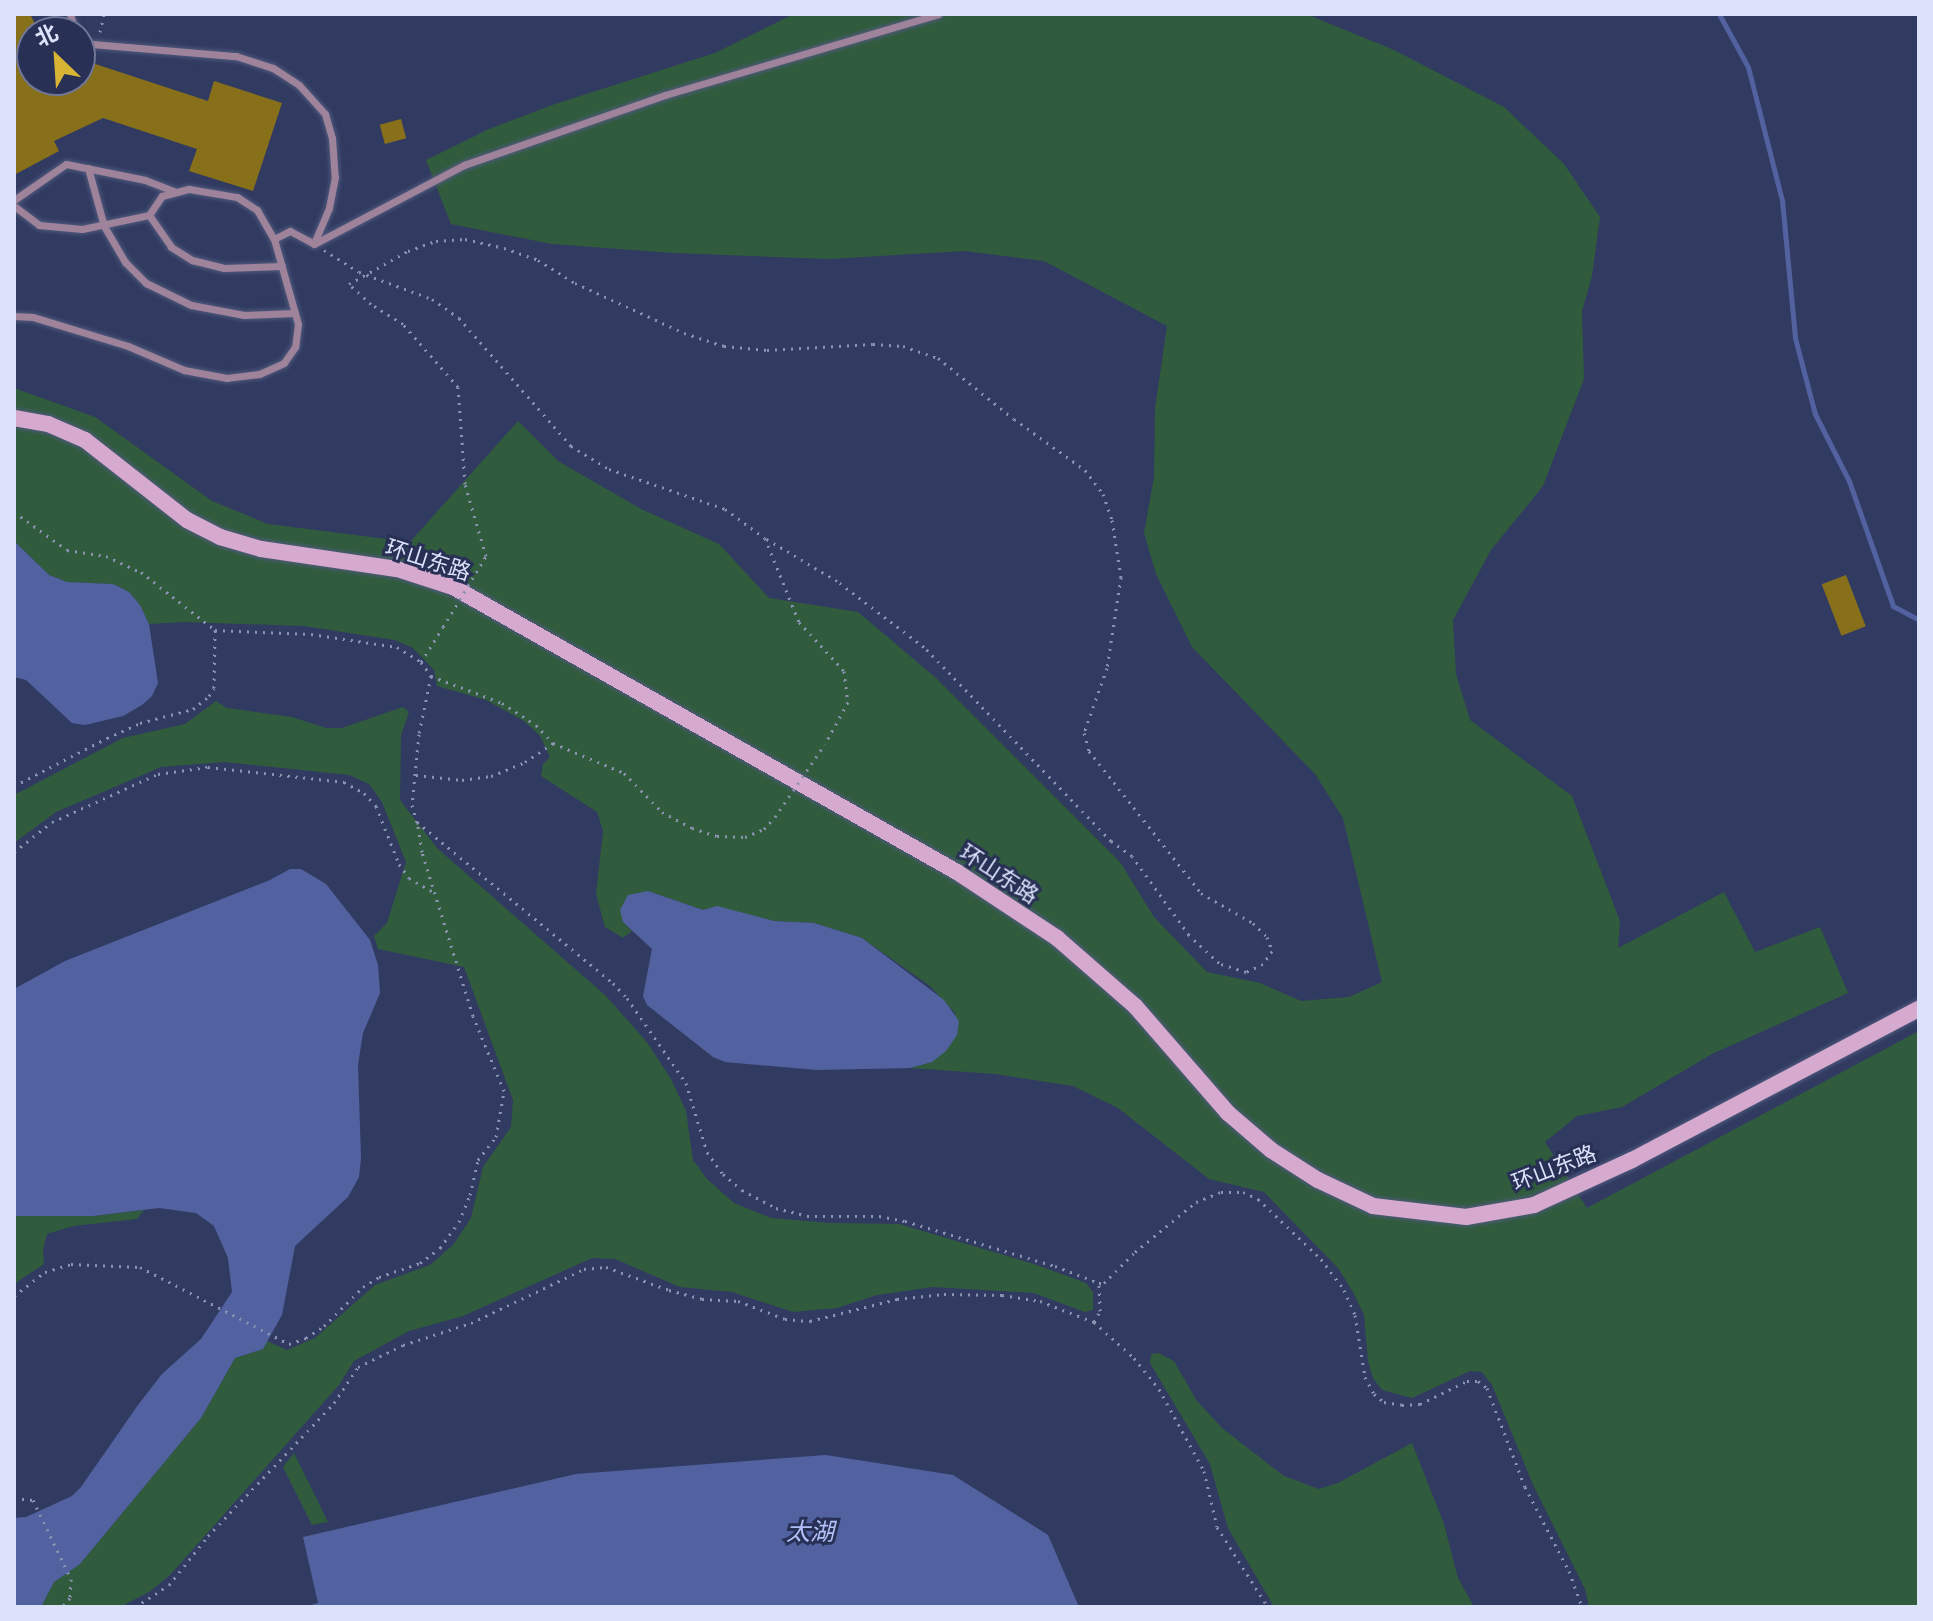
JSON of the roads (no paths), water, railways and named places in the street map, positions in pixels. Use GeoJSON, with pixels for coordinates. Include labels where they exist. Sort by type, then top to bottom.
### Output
{"type":"FeatureCollection","features":[{"type":"Feature","properties":{"kind":"street","name":"环山东路"},"geometry":{"type":"LineString","coordinates":[[14,418],[48,424],[85,440],[187,520],[220,537],[261,549],[397,569],[453,587],[957,872],[1057,938],[1135,1006],[1228,1113],[1271,1150],[1318,1180],[1373,1206],[1466,1217],[1534,1205],[1632,1160],[1919,1009]]}},
{"type":"Feature","properties":{"kind":"lane"},"geometry":{"type":"LineString","coordinates":[[314,244],[464,165],[665,95],[938,14]]}},
{"type":"Feature","properties":{"kind":"lane"},"geometry":{"type":"LineString","coordinates":[[96,47],[236,56],[273,68],[299,85],[325,114],[332,138],[335,177],[329,208],[314,244]]}},
{"type":"Feature","properties":{"kind":"lane"},"geometry":{"type":"LineString","coordinates":[[14,316],[33,317],[128,346],[184,370],[227,378],[259,374],[284,363],[295,347],[298,324],[282,266],[274,239],[257,210],[237,197],[189,189],[162,196],[149,215],[82,229],[39,225],[14,203],[66,164],[145,180],[177,192]]}},
{"type":"Feature","properties":{"kind":"lane"},"geometry":{"type":"LineString","coordinates":[[88,168],[104,226],[125,262],[146,283],[191,305],[244,315],[295,313]]}},
{"type":"Feature","properties":{"kind":"lane"},"geometry":{"type":"LineString","coordinates":[[149,215],[171,247],[192,260],[224,268],[282,266]]}},
{"type":"Feature","properties":{"kind":"lane"},"geometry":{"type":"LineString","coordinates":[[274,239],[290,231],[314,244]]}},
{"type":"Feature","properties":{"kind":"water"},"geometry":{"type":"Polygon","coordinates":[[[14,541],[49,575],[67,582],[113,584],[129,592],[140,605],[149,624],[158,683],[152,696],[142,705],[123,716],[85,725],[72,723],[26,680],[14,677],[14,541]]]}},
{"type":"Feature","properties":{"kind":"water"},"geometry":{"type":"Polygon","coordinates":[[[290,869],[301,869],[326,884],[370,940],[378,965],[380,993],[363,1033],[358,1065],[359,1177],[348,1197],[295,1246],[282,1315],[263,1349],[235,1358],[201,1418],[80,1564],[54,1582],[41,1607],[14,1607],[14,1518],[26,1517],[72,1496],[81,1487],[162,1374],[201,1339],[232,1292],[228,1258],[214,1226],[196,1213],[159,1208],[93,1216],[14,1216],[14,989],[65,961],[270,880],[290,869]]]}},
{"type":"Feature","properties":{"kind":"water"},"geometry":{"type":"Polygon","coordinates":[[[648,891],[703,910],[717,906],[774,921],[814,923],[862,938],[944,1000],[959,1021],[957,1035],[946,1051],[932,1062],[910,1068],[817,1070],[725,1062],[713,1057],[647,1005],[643,996],[652,949],[623,922],[620,910],[628,895],[648,891]]]}},
{"type":"Feature","properties":{"kind":"water","name":"太湖"},"geometry":{"type":"Polygon","coordinates":[[[826,1455],[953,1475],[1048,1535],[1079,1607],[303,1607],[318,1603],[303,1537],[576,1474],[826,1455]]]}},
{"type":"Feature","properties":{"kind":"waterway"},"geometry":{"type":"LineString","coordinates":[[1719,14],[1748,67],[1782,200],[1795,338],[1815,414],[1849,481],[1893,606],[1919,620]]}}]}
